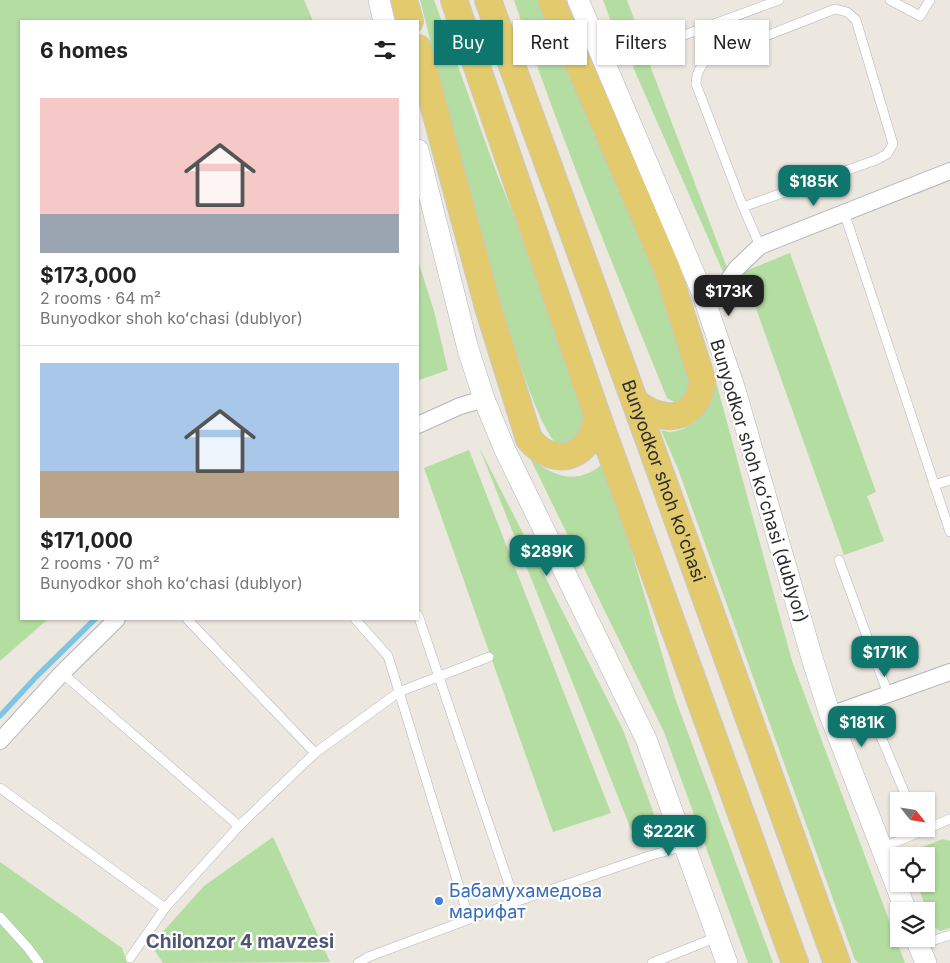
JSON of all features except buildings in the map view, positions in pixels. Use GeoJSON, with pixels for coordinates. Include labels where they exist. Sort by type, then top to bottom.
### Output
{"type":"FeatureCollection","features":[{"type":"Feature","properties":{"kind":"main road"},"geometry":{"type":"LineString","coordinates":[[404,0],[410,20]]}},
{"type":"Feature","properties":{"kind":"main road"},"geometry":{"type":"LineString","coordinates":[[454,0],[597,415],[795,963]]}},
{"type":"Feature","properties":{"kind":"main road","name":"Bunyodkor shoh ko'chasi"},"geometry":{"type":"LineString","coordinates":[[488,0],[837,963]]}},
{"type":"Feature","properties":{"kind":"main road"},"geometry":{"type":"LineString","coordinates":[[552,0],[667,269],[701,371],[702,386],[698,400],[689,409],[677,416],[655,414],[635,402]]}},
{"type":"Feature","properties":{"kind":"main road"},"geometry":{"type":"LineString","coordinates":[[419,52],[488,307],[529,439],[538,448],[549,454],[561,457],[572,455],[590,439],[595,428],[597,415]]}},
{"type":"Feature","properties":{"kind":"street"},"geometry":{"type":"LineString","coordinates":[[379,0],[384,20]]}},
{"type":"Feature","properties":{"kind":"street","name":"Bunyodkor shoh koʻchasi (dublyor)"},"geometry":{"type":"LineString","coordinates":[[578,0],[597,44]]}},
{"type":"Feature","properties":{"kind":"street","name":"Bunyodkor shoh koʻchasi (dublyor)"},"geometry":{"type":"LineString","coordinates":[[606,65],[702,292],[735,390],[812,658],[830,714],[902,902]]}},
{"type":"Feature","properties":{"kind":"street"},"geometry":{"type":"LineString","coordinates":[[419,154],[468,349],[484,399],[505,450],[646,739],[727,963]]}},
{"type":"Feature","properties":{"kind":"street"},"geometry":{"type":"LineString","coordinates":[[702,292],[727,282],[736,269],[760,246],[950,171]]}},
{"type":"Feature","properties":{"kind":"street"},"geometry":{"type":"LineString","coordinates":[[419,425],[460,406],[484,399]]}},
{"type":"Feature","properties":{"kind":"street"},"geometry":{"type":"LineString","coordinates":[[0,741],[62,673],[116,620]]}},
{"type":"Feature","properties":{"kind":"street"},"geometry":{"type":"LineString","coordinates":[[830,714],[950,672]]}},
{"type":"Feature","properties":{"kind":"lane"},"geometry":{"type":"LineString","coordinates":[[685,35],[779,0]]}},
{"type":"Feature","properties":{"kind":"lane"},"geometry":{"type":"LineString","coordinates":[[890,0],[920,16],[930,0]]}},
{"type":"Feature","properties":{"kind":"lane"},"geometry":{"type":"LineString","coordinates":[[743,207],[876,160],[887,154],[893,144],[856,20],[847,12],[834,9],[716,55],[707,59],[696,77],[696,84],[743,207],[760,246]]}},
{"type":"Feature","properties":{"kind":"lane"},"geometry":{"type":"LineString","coordinates":[[844,212],[950,532]]}},
{"type":"Feature","properties":{"kind":"lane"},"geometry":{"type":"LineString","coordinates":[[934,485],[950,480]]}},
{"type":"Feature","properties":{"kind":"lane"},"geometry":{"type":"LineString","coordinates":[[838,560],[888,694]]}},
{"type":"Feature","properties":{"kind":"lane"},"geometry":{"type":"LineString","coordinates":[[419,618],[515,902]]}},
{"type":"Feature","properties":{"kind":"lane"},"geometry":{"type":"LineString","coordinates":[[188,620],[315,753]]}},
{"type":"Feature","properties":{"kind":"lane"},"geometry":{"type":"LineString","coordinates":[[356,620],[388,656],[469,919]]}},
{"type":"Feature","properties":{"kind":"lane"},"geometry":{"type":"LineString","coordinates":[[129,961],[165,908],[239,826],[315,753],[399,692],[489,657]]}},
{"type":"Feature","properties":{"kind":"lane"},"geometry":{"type":"LineString","coordinates":[[62,673],[239,826]]}},
{"type":"Feature","properties":{"kind":"lane"},"geometry":{"type":"LineString","coordinates":[[879,732],[904,792]]}},
{"type":"Feature","properties":{"kind":"lane"},"geometry":{"type":"LineString","coordinates":[[0,788],[165,908]]}},
{"type":"Feature","properties":{"kind":"lane"},"geometry":{"type":"LineString","coordinates":[[935,824],[950,819]]}},
{"type":"Feature","properties":{"kind":"lane"},"geometry":{"type":"LineString","coordinates":[[881,848],[903,838]]}},
{"type":"Feature","properties":{"kind":"lane"},"geometry":{"type":"LineString","coordinates":[[358,963],[370,960],[515,902],[649,856],[685,846]]}},
{"type":"Feature","properties":{"kind":"lane"},"geometry":{"type":"LineString","coordinates":[[0,917],[39,963]]}},
{"type":"Feature","properties":{"kind":"lane"},"geometry":{"type":"LineString","coordinates":[[920,949],[950,935]]}},
{"type":"Feature","properties":{"kind":"lane"},"geometry":{"type":"LineString","coordinates":[[652,963],[718,937]]}},
{"type":"Feature","properties":{"kind":"lane"},"geometry":{"type":"LineString","coordinates":[[676,953],[679,963]]}},
{"type":"Feature","properties":{"kind":"green space"},"geometry":{"type":"Polygon","coordinates":[[[0,0],[304,0],[313,20],[20,20],[20,620],[47,620],[0,661],[0,0]]]}},
{"type":"Feature","properties":{"kind":"green space"},"geometry":{"type":"Polygon","coordinates":[[[420,0],[434,0],[441,20],[434,20],[434,56],[420,0]]]}},
{"type":"Feature","properties":{"kind":"green space"},"geometry":{"type":"Polygon","coordinates":[[[514,0],[545,0],[554,20],[521,20],[514,0]]]}},
{"type":"Feature","properties":{"kind":"green space"},"geometry":{"type":"Polygon","coordinates":[[[603,0],[627,0],[634,20],[610,20],[603,0]]]}},
{"type":"Feature","properties":{"kind":"green space"},"geometry":{"type":"Polygon","coordinates":[[[436,65],[458,65],[497,174],[542,285],[588,432],[587,437],[557,445],[544,425],[533,399],[501,305],[464,175],[436,65]]]}},
{"type":"Feature","properties":{"kind":"green space"},"geometry":{"type":"Polygon","coordinates":[[[537,65],[573,65],[652,245],[698,386],[676,403],[667,398],[568,150],[537,65]]]}},
{"type":"Feature","properties":{"kind":"green space"},"geometry":{"type":"Polygon","coordinates":[[[634,65],[650,65],[729,273],[724,274],[634,65]]]}},
{"type":"Feature","properties":{"kind":"green space"},"geometry":{"type":"Polygon","coordinates":[[[790,253],[876,492],[867,496],[884,541],[844,555],[743,272],[790,253]]]}},
{"type":"Feature","properties":{"kind":"green space"},"geometry":{"type":"Polygon","coordinates":[[[419,264],[434,311],[448,370],[419,380],[419,264]]]}},
{"type":"Feature","properties":{"kind":"green space"},"geometry":{"type":"Polygon","coordinates":[[[715,378],[792,661],[890,923],[890,947],[899,947],[905,963],[859,963],[855,960],[678,469],[661,430],[669,432],[684,429],[698,419],[712,401],[715,378]]]}},
{"type":"Feature","properties":{"kind":"green space"},"geometry":{"type":"Polygon","coordinates":[[[479,447],[623,730],[661,833],[636,842],[479,447]]]}},
{"type":"Feature","properties":{"kind":"green space"},"geometry":{"type":"Polygon","coordinates":[[[469,450],[611,813],[553,832],[424,468],[469,450]]]}},
{"type":"Feature","properties":{"kind":"green space"},"geometry":{"type":"Polygon","coordinates":[[[530,458],[558,474],[576,477],[595,470],[605,462],[675,698],[773,963],[748,963],[664,732],[530,458]]]}},
{"type":"Feature","properties":{"kind":"green space"},"geometry":{"type":"Polygon","coordinates":[[[273,837],[330,962],[163,963],[151,945],[204,886],[273,837]]]}},
{"type":"Feature","properties":{"kind":"green space"},"geometry":{"type":"Polygon","coordinates":[[[943,839],[950,841],[950,928],[940,931],[935,927],[935,902],[924,902],[920,892],[935,892],[935,847],[922,847],[943,839]]]}},
{"type":"Feature","properties":{"kind":"green space"},"geometry":{"type":"Polygon","coordinates":[[[0,862],[122,948],[127,963],[0,963],[0,862]]]}},
{"type":"Feature","properties":{"kind":"waterway"},"geometry":{"type":"LineString","coordinates":[[0,716],[37,676],[94,620]]}},
{"type":"Feature","properties":{"kind":"place","name":"Бабамухамедова марифат"},"geometry":{"type":"Point","coordinates":[439,901]}},
{"type":"Feature","properties":{"kind":"district","name":"Chilonzor 4 mavzesi"},"geometry":{"type":"Point","coordinates":[240,941]}}]}
